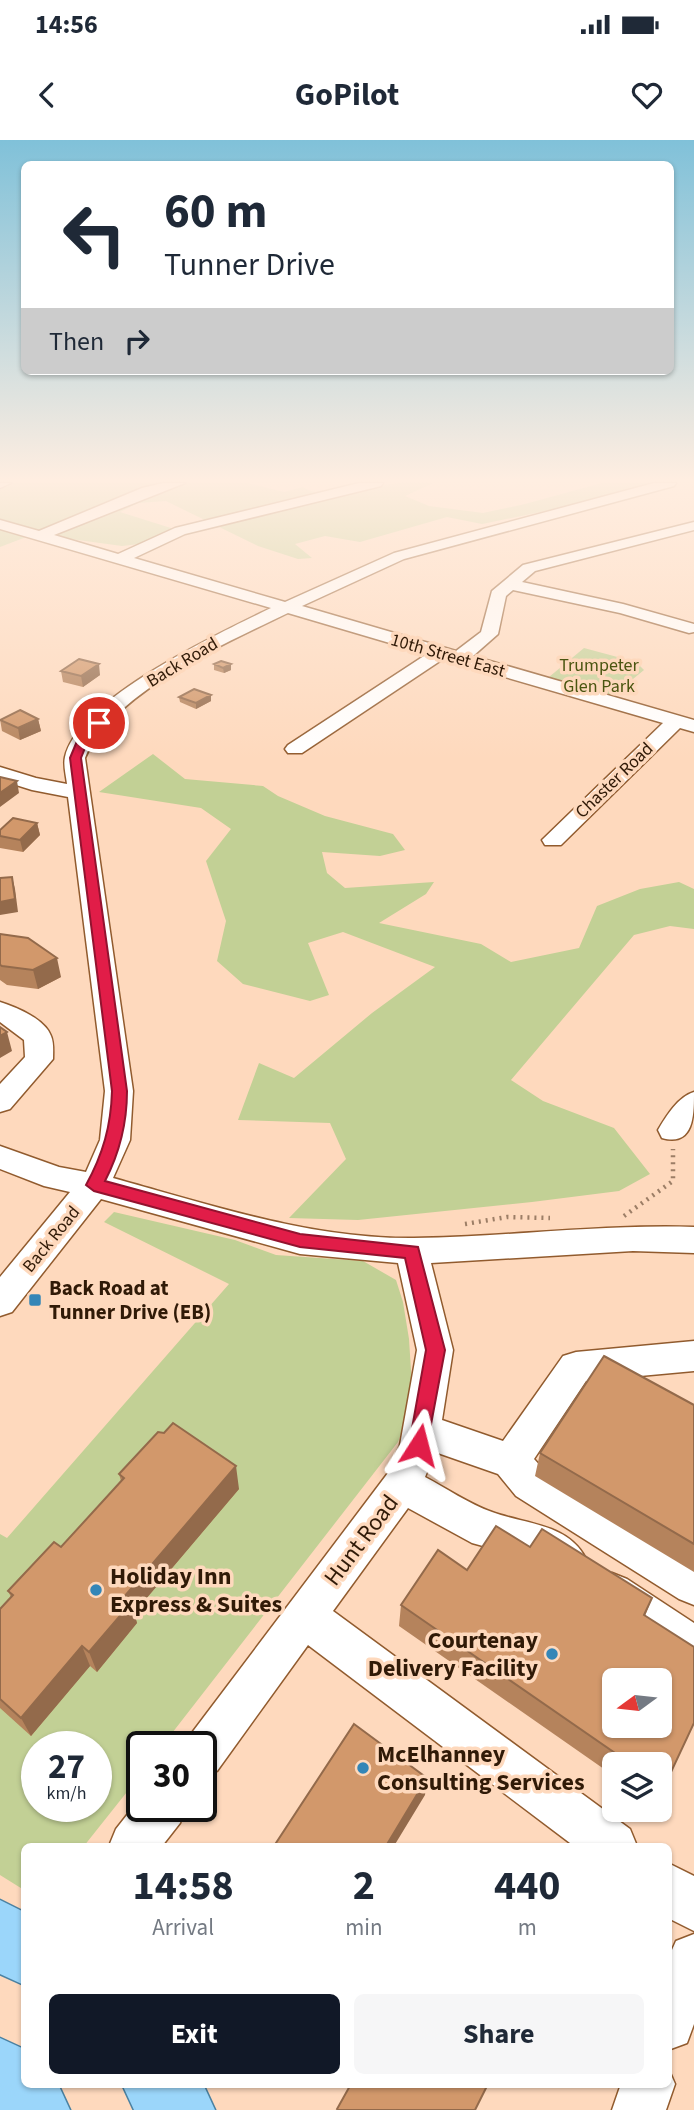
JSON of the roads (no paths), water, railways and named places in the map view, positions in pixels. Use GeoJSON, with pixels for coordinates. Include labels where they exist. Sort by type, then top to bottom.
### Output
{"type":"FeatureCollection","features":[{"type":"Feature","properties":{"kind":"main road"},"geometry":{"type":"LineString","coordinates":[[0,1931],[21,1951]]}},
{"type":"Feature","properties":{"kind":"main road"},"geometry":{"type":"LineString","coordinates":[[0,2071],[36,2110]]}},
{"type":"Feature","properties":{"kind":"main road"},"geometry":{"type":"LineString","coordinates":[[159,2088],[181,2110]]}},
{"type":"Feature","properties":{"kind":"street","name":"10th Street East"},"geometry":{"type":"LineString","coordinates":[[174,575],[686,724]]}},
{"type":"Feature","properties":{"kind":"street","name":"Back Road"},"geometry":{"type":"LineString","coordinates":[[0,1302],[94,1185],[110,1157],[115,1140],[119,1091],[75,758],[84,737],[128,695],[201,649],[357,575]]}},
{"type":"Feature","properties":{"kind":"street"},"geometry":{"type":"LineString","coordinates":[[459,658],[489,634],[498,594],[520,575]]}},
{"type":"Feature","properties":{"kind":"street"},"geometry":{"type":"LineString","coordinates":[[508,584],[622,609],[689,628]]}},
{"type":"Feature","properties":{"kind":"street"},"geometry":{"type":"LineString","coordinates":[[295,748],[440,653]]}},
{"type":"Feature","properties":{"kind":"street","name":"Chaster Road"},"geometry":{"type":"LineString","coordinates":[[553,840],[686,724]]}},
{"type":"Feature","properties":{"kind":"street"},"geometry":{"type":"LineString","coordinates":[[0,773],[32,784],[78,792]]}},
{"type":"Feature","properties":{"kind":"street"},"geometry":{"type":"LineString","coordinates":[[0,1011],[20,1021],[38,1037],[39,1059],[0,1102]]}},
{"type":"Feature","properties":{"kind":"street"},"geometry":{"type":"LineString","coordinates":[[673,1130],[694,1102]]}},
{"type":"Feature","properties":{"kind":"street"},"geometry":{"type":"LineString","coordinates":[[0,1157],[55,1178],[94,1185],[300,1241],[412,1251],[633,1238],[694,1240]]}},
{"type":"Feature","properties":{"kind":"street","name":"Hunt Road"},"geometry":{"type":"LineString","coordinates":[[217,1733],[402,1485],[419,1445],[435,1350],[412,1251]]}},
{"type":"Feature","properties":{"kind":"street"},"geometry":{"type":"LineString","coordinates":[[511,1461],[576,1367],[694,1356]]}},
{"type":"Feature","properties":{"kind":"street"},"geometry":{"type":"LineString","coordinates":[[421,1430],[511,1461],[530,1483],[694,1585]]}},
{"type":"Feature","properties":{"kind":"street"},"geometry":{"type":"LineString","coordinates":[[402,1485],[486,1530],[535,1541],[694,1648]]}},
{"type":"Feature","properties":{"kind":"street"},"geometry":{"type":"LineString","coordinates":[[304,1616],[609,1843]]}},
{"type":"Feature","properties":{"kind":"street"},"geometry":{"type":"LineString","coordinates":[[135,1843],[151,1822]]}},
{"type":"Feature","properties":{"kind":"street"},"geometry":{"type":"LineString","coordinates":[[672,1890],[694,1906]]}},
{"type":"Feature","properties":{"kind":"street"},"geometry":{"type":"LineString","coordinates":[[679,2019],[694,1959]]}},
{"type":"Feature","properties":{"kind":"street"},"geometry":{"type":"LineString","coordinates":[[639,2110],[647,2088]]}},
{"type":"Feature","properties":{"kind":"place","name":"Back Road at Tunner Drive (EB)"},"geometry":{"type":"Point","coordinates":[35,1300]}},
{"type":"Feature","properties":{"kind":"place","name":"Holiday Inn Express & Suites"},"geometry":{"type":"Point","coordinates":[96,1590]}},
{"type":"Feature","properties":{"kind":"place","name":"Courtenay Delivery Facility"},"geometry":{"type":"Point","coordinates":[552,1654]}},
{"type":"Feature","properties":{"kind":"place","name":"McElhanney Consulting Services"},"geometry":{"type":"Point","coordinates":[363,1768]}},
{"type":"Feature","properties":{"kind":"park label","name":"Trumpeter Glen Park"},"geometry":{"type":"Point","coordinates":[599,675]}}]}
